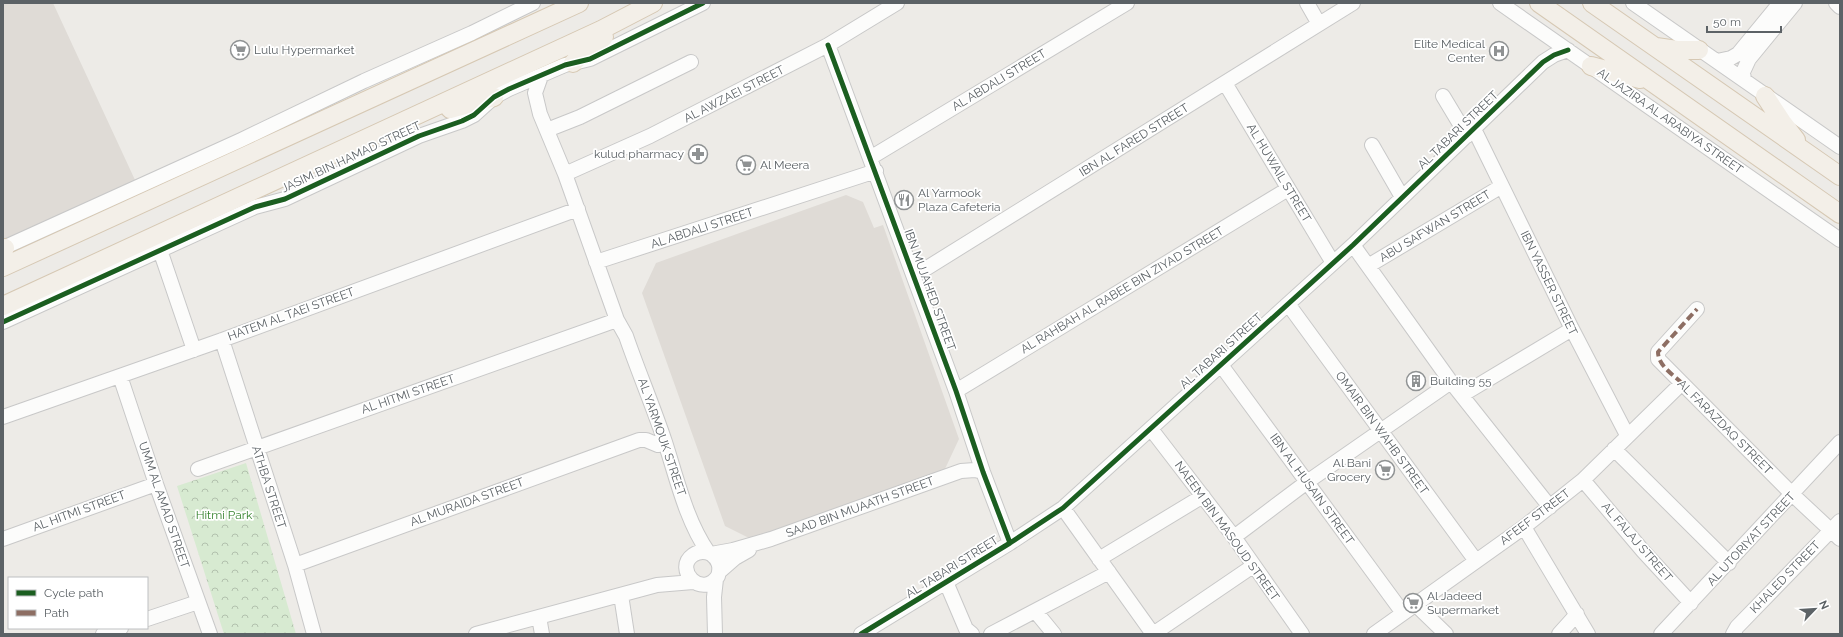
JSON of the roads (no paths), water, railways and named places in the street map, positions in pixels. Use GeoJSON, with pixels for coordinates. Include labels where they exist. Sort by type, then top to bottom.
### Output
{"type":"FeatureCollection","features":[{"type":"Feature","properties":{"kind":"main road","name":"JASIM BIN HAMAD STREET"},"geometry":{"type":"LineString","coordinates":[[3,306],[607,27],[653,3]]}},
{"type":"Feature","properties":{"kind":"main road","name":"AL JAZIRA AL ARABIYA STREET"},"geometry":{"type":"LineString","coordinates":[[1539,3],[1840,214]]}},
{"type":"Feature","properties":{"kind":"main road"},"geometry":{"type":"LineString","coordinates":[[1592,3],[1840,176]]}},
{"type":"Feature","properties":{"kind":"main road"},"geometry":{"type":"LineString","coordinates":[[3,267],[574,4]]}},
{"type":"Feature","properties":{"kind":"main road"},"geometry":{"type":"LineString","coordinates":[[573,63],[586,50],[600,41],[607,27]]}},
{"type":"Feature","properties":{"kind":"main road"},"geometry":{"type":"LineString","coordinates":[[1653,47],[1677,50],[1699,50]]}},
{"type":"Feature","properties":{"kind":"main road"},"geometry":{"type":"LineString","coordinates":[[1591,66],[1654,83]]}},
{"type":"Feature","properties":{"kind":"main road"},"geometry":{"type":"LineString","coordinates":[[424,112],[437,113],[502,94]]}},
{"type":"Feature","properties":{"kind":"main road"},"geometry":{"type":"LineString","coordinates":[[1766,96],[1782,122],[1816,160]]}},
{"type":"Feature","properties":{"kind":"street"},"geometry":{"type":"LineString","coordinates":[[4,248],[241,140],[364,81],[472,33],[533,3]]}},
{"type":"Feature","properties":{"kind":"street","name":"JASIM BIN HAMAD STREET"},"geometry":{"type":"LineString","coordinates":[[3,322],[256,207],[285,199],[419,136],[462,121],[481,111],[502,94],[565,65],[590,59],[703,3]]}},
{"type":"Feature","properties":{"kind":"street","name":"AL AWZAEI STREET"},"geometry":{"type":"LineString","coordinates":[[565,174],[650,136],[828,45],[897,3]]}},
{"type":"Feature","properties":{"kind":"street","name":"AL ABDALI STREET"},"geometry":{"type":"LineString","coordinates":[[870,158],[1128,3]]}},
{"type":"Feature","properties":{"kind":"street"},"geometry":{"type":"LineString","coordinates":[[1307,3],[1319,24]]}},
{"type":"Feature","properties":{"kind":"street","name":"IBN AL FARED STREET"},"geometry":{"type":"LineString","coordinates":[[914,276],[1353,3]]}},
{"type":"Feature","properties":{"kind":"street","name":"AL JAZIRA AL ARABIYA STREET"},"geometry":{"type":"LineString","coordinates":[[1500,3],[1840,240]]}},
{"type":"Feature","properties":{"kind":"street"},"geometry":{"type":"LineString","coordinates":[[1633,3],[1840,147]]}},
{"type":"Feature","properties":{"kind":"street"},"geometry":{"type":"LineString","coordinates":[[1717,61],[1731,58],[1738,54],[1780,3]]}},
{"type":"Feature","properties":{"kind":"street"},"geometry":{"type":"LineString","coordinates":[[1744,80],[1743,72],[1749,59],[1795,3]]}},
{"type":"Feature","properties":{"kind":"street"},"geometry":{"type":"LineString","coordinates":[[1836,3],[1840,7]]}},
{"type":"Feature","properties":{"kind":"street","name":"AL TABARI STREET"},"geometry":{"type":"LineString","coordinates":[[1543,62],[1549,51],[1550,38]]}},
{"type":"Feature","properties":{"kind":"street","name":"IBN MUJAHED STREET"},"geometry":{"type":"LineString","coordinates":[[828,45],[876,171],[956,391],[983,472],[1010,543]]}},
{"type":"Feature","properties":{"kind":"street","name":"AL TABARI STREET"},"geometry":{"type":"LineString","coordinates":[[861,634],[1010,543],[1063,508],[1353,245],[1543,62],[1554,55],[1568,50]]}},
{"type":"Feature","properties":{"kind":"street"},"geometry":{"type":"LineString","coordinates":[[547,130],[580,117],[691,62]]}},
{"type":"Feature","properties":{"kind":"street","name":"AL YARMOUK STREET"},"geometry":{"type":"LineString","coordinates":[[541,76],[535,93],[540,114],[578,209],[617,320],[622,344],[687,529],[689,562]]}},
{"type":"Feature","properties":{"kind":"street","name":"AL HUWAIL STREET"},"geometry":{"type":"LineString","coordinates":[[1225,83],[1333,263]]}},
{"type":"Feature","properties":{"kind":"street","name":"AL YARMOUK STREET"},"geometry":{"type":"LineString","coordinates":[[502,94],[526,95],[540,114]]}},
{"type":"Feature","properties":{"kind":"street","name":"IBN YASSER STREET"},"geometry":{"type":"LineString","coordinates":[[1443,96],[1471,132],[1502,186],[1572,329],[1627,435]]}},
{"type":"Feature","properties":{"kind":"street"},"geometry":{"type":"LineString","coordinates":[[1372,145],[1402,197]]}},
{"type":"Feature","properties":{"kind":"street","name":"AL ABDALI STREET"},"geometry":{"type":"LineString","coordinates":[[596,262],[876,171]]}},
{"type":"Feature","properties":{"kind":"street","name":"ABU SAFWAN STREET"},"geometry":{"type":"LineString","coordinates":[[1368,266],[1502,186]]}},
{"type":"Feature","properties":{"kind":"street","name":"AL RAHBAH AL RABEE BIN ZIYAD STREET"},"geometry":{"type":"LineString","coordinates":[[956,391],[1288,189]]}},
{"type":"Feature","properties":{"kind":"street","name":"HATEM AL TAEI STREET"},"geometry":{"type":"LineString","coordinates":[[3,417],[222,340],[578,209]]}},
{"type":"Feature","properties":{"kind":"street"},"geometry":{"type":"LineString","coordinates":[[1353,245],[1451,382],[1550,507]]}},
{"type":"Feature","properties":{"kind":"street"},"geometry":{"type":"LineString","coordinates":[[160,250],[194,350]]}},
{"type":"Feature","properties":{"kind":"street","name":"OMAIR BIN WAHB STREET"},"geometry":{"type":"LineString","coordinates":[[1288,304],[1476,561]]}},
{"type":"Feature","properties":{"kind":"street","name":"AL FARAZDAQ STREET"},"geometry":{"type":"LineString","coordinates":[[1697,309],[1658,352],[1658,359],[1792,494],[1837,530]]}},
{"type":"Feature","properties":{"kind":"street","name":"AL YARMOUK STREET"},"geometry":{"type":"LineString","coordinates":[[617,320],[626,336],[664,440],[689,516],[698,536],[710,553]]}},
{"type":"Feature","properties":{"kind":"street","name":"AL HITMI STREET"},"geometry":{"type":"LineString","coordinates":[[198,469],[617,320]]}},
{"type":"Feature","properties":{"kind":"street"},"geometry":{"type":"LineString","coordinates":[[1462,395],[1572,329]]}},
{"type":"Feature","properties":{"kind":"street","name":"ATHBA STREET"},"geometry":{"type":"LineString","coordinates":[[222,340],[294,565],[314,634]]}},
{"type":"Feature","properties":{"kind":"street","name":"IBN AL HUSAIN STREET"},"geometry":{"type":"LineString","coordinates":[[1221,365],[1403,613]]}},
{"type":"Feature","properties":{"kind":"street","name":"UMM AL AMAD STREET"},"geometry":{"type":"LineString","coordinates":[[120,376],[156,484],[210,634]]}},
{"type":"Feature","properties":{"kind":"street"},"geometry":{"type":"LineString","coordinates":[[1234,537],[1307,482],[1451,382]]}},
{"type":"Feature","properties":{"kind":"street","name":"AFEEF STREET"},"geometry":{"type":"LineString","coordinates":[[1374,634],[1550,507],[1583,480],[1627,435],[1682,383]]}},
{"type":"Feature","properties":{"kind":"street"},"geometry":{"type":"LineString","coordinates":[[639,440],[650,424]]}},
{"type":"Feature","properties":{"kind":"street","name":"NAEEM BIN MASOUD STREET"},"geometry":{"type":"LineString","coordinates":[[1151,429],[1234,537],[1302,634]]}},
{"type":"Feature","properties":{"kind":"street"},"geometry":{"type":"LineString","coordinates":[[639,440],[646,440],[658,445]]}},
{"type":"Feature","properties":{"kind":"street","name":"AL MURAIDA STREET"},"geometry":{"type":"LineString","coordinates":[[294,565],[639,440]]}},
{"type":"Feature","properties":{"kind":"street","name":"AL UTORIYAT STREET"},"geometry":{"type":"LineString","coordinates":[[1661,634],[1676,628],[1692,603],[1840,442]]}},
{"type":"Feature","properties":{"kind":"street"},"geometry":{"type":"LineString","coordinates":[[1614,449],[1729,563]]}},
{"type":"Feature","properties":{"kind":"street"},"geometry":{"type":"LineString","coordinates":[[962,471],[969,466],[976,451]]}},
{"type":"Feature","properties":{"kind":"street","name":"SAAD BIN MUAATH STREET"},"geometry":{"type":"LineString","coordinates":[[710,553],[758,544],[962,471],[975,470],[983,472]]}},
{"type":"Feature","properties":{"kind":"street","name":"AL FALAJ STREET"},"geometry":{"type":"LineString","coordinates":[[1583,480],[1643,551],[1692,603]]}},
{"type":"Feature","properties":{"kind":"street","name":"AL HITMI STREET"},"geometry":{"type":"LineString","coordinates":[[3,538],[156,484]]}},
{"type":"Feature","properties":{"kind":"street"},"geometry":{"type":"LineString","coordinates":[[1099,559],[1203,496]]}},
{"type":"Feature","properties":{"kind":"street"},"geometry":{"type":"LineString","coordinates":[[1063,508],[1153,634],[1253,566]]}},
{"type":"Feature","properties":{"kind":"street"},"geometry":{"type":"LineString","coordinates":[[1524,527],[1588,634]]}},
{"type":"Feature","properties":{"kind":"street","name":"KHALED STREET"},"geometry":{"type":"LineString","coordinates":[[1733,634],[1741,622],[1837,530]]}},
{"type":"Feature","properties":{"kind":"street","name":"SAAD BIN MUAATH STREET"},"geometry":{"type":"LineString","coordinates":[[717,576],[735,558],[758,544]]}},
{"type":"Feature","properties":{"kind":"street"},"geometry":{"type":"LineString","coordinates":[[657,585],[689,562],[698,552],[710,553],[718,562],[714,616],[716,634]]}},
{"type":"Feature","properties":{"kind":"street"},"geometry":{"type":"LineString","coordinates":[[689,562],[688,576],[696,583],[714,616]]}},
{"type":"Feature","properties":{"kind":"street"},"geometry":{"type":"LineString","coordinates":[[991,634],[1036,612],[1109,572]]}},
{"type":"Feature","properties":{"kind":"street"},"geometry":{"type":"LineString","coordinates":[[476,634],[657,585],[696,583],[708,584],[717,576]]}},
{"type":"Feature","properties":{"kind":"street"},"geometry":{"type":"LineString","coordinates":[[946,582],[966,632]]}},
{"type":"Feature","properties":{"kind":"street"},"geometry":{"type":"LineString","coordinates":[[621,595],[627,634]]}},
{"type":"Feature","properties":{"kind":"street"},"geometry":{"type":"LineString","coordinates":[[148,619],[198,602]]}},
{"type":"Feature","properties":{"kind":"street"},"geometry":{"type":"LineString","coordinates":[[1415,604],[1446,634]]}},
{"type":"Feature","properties":{"kind":"street"},"geometry":{"type":"LineString","coordinates":[[1036,612],[1054,634]]}},
{"type":"Feature","properties":{"kind":"street"},"geometry":{"type":"LineString","coordinates":[[1559,634],[1577,614]]}},
{"type":"Feature","properties":{"kind":"street"},"geometry":{"type":"LineString","coordinates":[[539,617],[542,634]]}},
{"type":"Feature","properties":{"kind":"street"},"geometry":{"type":"LineString","coordinates":[[103,634],[118,629]]}},
{"type":"Feature","properties":{"kind":"place","name":"Lulu Hypermarket"},"geometry":{"type":"Point","coordinates":[240,50]}},
{"type":"Feature","properties":{"kind":"place","name":"Elite Medical Center"},"geometry":{"type":"Point","coordinates":[1499,51]}},
{"type":"Feature","properties":{"kind":"place","name":"kulud pharmacy"},"geometry":{"type":"Point","coordinates":[698,154]}},
{"type":"Feature","properties":{"kind":"place","name":"Al Meera"},"geometry":{"type":"Point","coordinates":[746,165]}},
{"type":"Feature","properties":{"kind":"place","name":"Al Yarmook Plaza Cafeteria"},"geometry":{"type":"Point","coordinates":[904,200]}},
{"type":"Feature","properties":{"kind":"place","name":"Building 55"},"geometry":{"type":"Point","coordinates":[1416,381]}},
{"type":"Feature","properties":{"kind":"place","name":"Al Bani Grocery"},"geometry":{"type":"Point","coordinates":[1385,470]}},
{"type":"Feature","properties":{"kind":"place","name":"Al Jadeed Supermarket"},"geometry":{"type":"Point","coordinates":[1413,603]}},
{"type":"Feature","properties":{"kind":"park label","name":"Hitmi Park"},"geometry":{"type":"Point","coordinates":[224,515]}}]}
